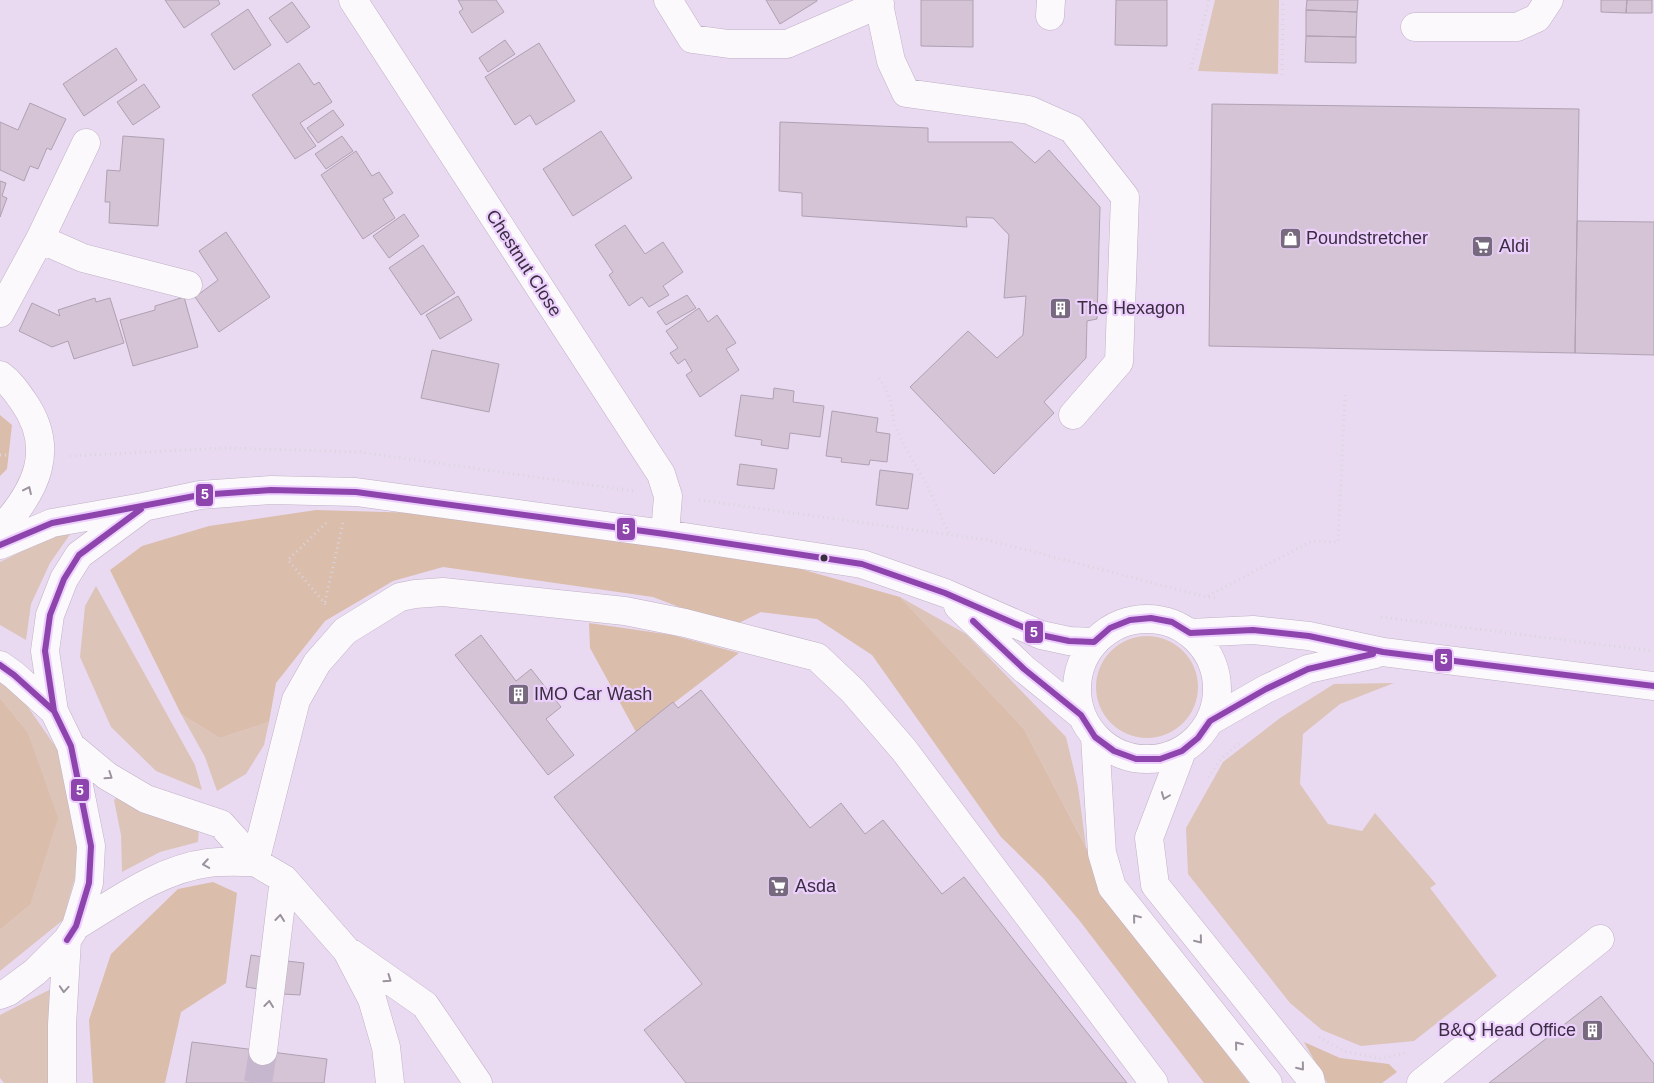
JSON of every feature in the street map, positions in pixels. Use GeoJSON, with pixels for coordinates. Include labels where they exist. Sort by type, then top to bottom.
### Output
{"type":"FeatureCollection","features":[{"type":"Feature","properties":{"kind":"street","name":"Chestnut Close"},"geometry":{"type":"LineString","coordinates":[[354,0],[661,474],[668,496],[665,534]]}},
{"type":"Feature","properties":{"kind":"street"},"geometry":{"type":"LineString","coordinates":[[668,0],[692,39],[729,44],[787,44],[879,2],[891,61],[906,93],[1029,110],[1072,129],[1126,197],[1119,362],[1073,415]]}},
{"type":"Feature","properties":{"kind":"street"},"geometry":{"type":"LineString","coordinates":[[1415,27],[1517,27],[1537,18],[1549,0]]}},
{"type":"Feature","properties":{"kind":"street"},"geometry":{"type":"LineString","coordinates":[[0,313],[40,239],[86,142]]}},
{"type":"Feature","properties":{"kind":"street"},"geometry":{"type":"LineString","coordinates":[[40,239],[83,258],[188,285]]}},
{"type":"Feature","properties":{"kind":"street"},"geometry":{"type":"LineString","coordinates":[[0,375],[10,382],[28,408],[39,432],[41,458],[28,494],[0,530]]}},
{"type":"Feature","properties":{"kind":"street"},"geometry":{"type":"LineString","coordinates":[[0,545],[52,523],[200,495],[271,490],[356,492],[665,534],[862,564],[944,593],[1041,635],[1069,641],[1094,642]]}},
{"type":"Feature","properties":{"kind":"street"},"geometry":{"type":"LineString","coordinates":[[62,1083],[62,1026],[72,933],[89,883],[91,846],[71,746],[54,711],[45,651],[50,615],[64,579],[79,555],[143,507]]}},
{"type":"Feature","properties":{"kind":"street"},"geometry":{"type":"LineString","coordinates":[[255,862],[296,700],[317,663],[345,631],[400,597],[443,592],[625,611],[685,624],[817,657],[853,691],[904,750],[1154,1083]]}},
{"type":"Feature","properties":{"kind":"street"},"geometry":{"type":"LineString","coordinates":[[944,593],[1024,669],[1088,726],[1114,752],[1136,759],[1160,758],[1182,751],[1198,738],[1210,721],[1218,698],[1216,673],[1207,650],[1190,633],[1172,622],[1151,618],[1130,620],[1110,628],[1094,642],[1084,658],[1078,677],[1077,696],[1088,726],[1102,853],[1112,887],[1268,1083]]}},
{"type":"Feature","properties":{"kind":"street"},"geometry":{"type":"LineString","coordinates":[[1190,633],[1253,630],[1309,636],[1384,652],[1654,686]]}},
{"type":"Feature","properties":{"kind":"street"},"geometry":{"type":"LineString","coordinates":[[1210,721],[1266,688],[1308,669],[1384,652]]}},
{"type":"Feature","properties":{"kind":"street"},"geometry":{"type":"LineString","coordinates":[[0,665],[54,711]]}},
{"type":"Feature","properties":{"kind":"street"},"geometry":{"type":"LineString","coordinates":[[71,746],[107,776],[146,799],[220,824],[255,862],[284,879],[348,951],[425,1005],[478,1083]]}},
{"type":"Feature","properties":{"kind":"street"},"geometry":{"type":"LineString","coordinates":[[1182,751],[1149,838],[1154,885],[1310,1078],[1311,1083]]}},
{"type":"Feature","properties":{"kind":"street"},"geometry":{"type":"LineString","coordinates":[[0,995],[8,992],[35,972],[72,933],[135,890],[170,873],[209,863],[255,862]]}},
{"type":"Feature","properties":{"kind":"street"},"geometry":{"type":"LineString","coordinates":[[263,1051],[284,879]]}},
{"type":"Feature","properties":{"kind":"street"},"geometry":{"type":"LineString","coordinates":[[1421,1083],[1600,939]]}},
{"type":"Feature","properties":{"kind":"street"},"geometry":{"type":"LineString","coordinates":[[348,951],[372,998],[386,1047],[390,1083]]}},
{"type":"Feature","properties":{"kind":"path"},"geometry":{"type":"LineString","coordinates":[[1191,69],[1209,0]]}},
{"type":"Feature","properties":{"kind":"path"},"geometry":{"type":"LineString","coordinates":[[1282,76],[1283,0]]}},
{"type":"Feature","properties":{"kind":"path"},"geometry":{"type":"LineString","coordinates":[[879,378],[886,389],[891,403],[894,424],[950,534]]}},
{"type":"Feature","properties":{"kind":"path"},"geometry":{"type":"LineString","coordinates":[[1207,597],[1312,541],[1338,542],[1345,395]]}},
{"type":"Feature","properties":{"kind":"path"},"geometry":{"type":"LineString","coordinates":[[332,517],[288,560],[325,603],[345,631]]}},
{"type":"Feature","properties":{"kind":"path"},"geometry":{"type":"LineString","coordinates":[[325,603],[344,518]]}},
{"type":"Feature","properties":{"kind":"path"},"geometry":{"type":"LineString","coordinates":[[1206,780],[1222,758],[1244,740]]}},
{"type":"Feature","properties":{"kind":"path"},"geometry":{"type":"LineString","coordinates":[[1315,1034],[1344,1051],[1381,1059],[1413,1050]]}},
{"type":"Feature","properties":{"kind":"shaded area"},"geometry":{"type":"Polygon","coordinates":[[[1215,0],[1279,0],[1278,74],[1198,71],[1215,0]]]}},
{"type":"Feature","properties":{"kind":"shaded area"},"geometry":{"type":"Polygon","coordinates":[[[0,415],[12,425],[7,469],[0,476],[0,415]]]}},
{"type":"Feature","properties":{"kind":"shaded area"},"geometry":{"type":"Polygon","coordinates":[[[316,510],[419,513],[552,530],[797,568],[900,597],[1024,729],[1122,916],[1249,1083],[1204,1083],[1079,920],[1043,878],[1001,837],[872,655],[817,619],[761,612],[731,627],[653,597],[443,567],[393,581],[325,621],[276,683],[269,722],[220,738],[181,714],[110,570],[142,546],[209,526],[316,510]]]}},
{"type":"Feature","properties":{"kind":"shaded area"},"geometry":{"type":"Polygon","coordinates":[[[61,532],[71,533],[50,563],[31,604],[26,640],[0,625],[0,562],[61,532]]]}},
{"type":"Feature","properties":{"kind":"shaded area"},"geometry":{"type":"Polygon","coordinates":[[[96,586],[195,765],[202,790],[156,771],[111,727],[80,657],[85,606],[96,586]]]}},
{"type":"Feature","properties":{"kind":"shaded area"},"geometry":{"type":"Polygon","coordinates":[[[900,597],[966,634],[1066,737],[1078,787],[1086,847],[1024,729],[900,597]]]}},
{"type":"Feature","properties":{"kind":"shaded area"},"geometry":{"type":"Polygon","coordinates":[[[589,623],[672,635],[739,653],[636,732],[590,648],[589,623]]]}},
{"type":"Feature","properties":{"kind":"shaded area"},"geometry":{"type":"Polygon","coordinates":[[[1147,636],[1167,640],[1183,651],[1194,667],[1198,687],[1194,707],[1183,723],[1167,734],[1147,738],[1127,734],[1111,723],[1100,707],[1096,687],[1100,667],[1111,651],[1127,640],[1147,636]]]}},
{"type":"Feature","properties":{"kind":"shaded area"},"geometry":{"type":"Polygon","coordinates":[[[0,676],[12,684],[64,759],[82,852],[63,920],[0,971],[0,930],[30,905],[27,731],[0,698],[0,676]]]}},
{"type":"Feature","properties":{"kind":"shaded area"},"geometry":{"type":"Polygon","coordinates":[[[1394,683],[1340,704],[1303,734],[1300,784],[1328,824],[1362,831],[1375,813],[1436,884],[1430,888],[1497,976],[1414,1041],[1361,1046],[1322,1030],[1290,1003],[1188,874],[1186,828],[1223,762],[1280,718],[1334,684],[1394,683]]]}},
{"type":"Feature","properties":{"kind":"shaded area"},"geometry":{"type":"Polygon","coordinates":[[[0,698],[27,731],[58,818],[30,905],[0,930],[0,698]]]}},
{"type":"Feature","properties":{"kind":"shaded area"},"geometry":{"type":"Polygon","coordinates":[[[181,714],[220,738],[269,722],[264,745],[246,774],[217,791],[205,757],[181,714]]]}},
{"type":"Feature","properties":{"kind":"shaded area"},"geometry":{"type":"Polygon","coordinates":[[[120,794],[199,827],[198,842],[160,852],[122,872],[121,835],[114,800],[120,794]]]}},
{"type":"Feature","properties":{"kind":"shaded area"},"geometry":{"type":"Polygon","coordinates":[[[213,882],[237,893],[226,983],[181,1012],[165,1083],[93,1083],[89,1020],[111,954],[178,889],[213,882]]]}},
{"type":"Feature","properties":{"kind":"shaded area"},"geometry":{"type":"Polygon","coordinates":[[[49,990],[53,996],[57,1083],[4,1083],[0,1078],[0,1015],[49,990]]]}},
{"type":"Feature","properties":{"kind":"shaded area"},"geometry":{"type":"Polygon","coordinates":[[[1304,1042],[1340,1058],[1389,1064],[1397,1072],[1382,1083],[1327,1083],[1304,1042]]]}},
{"type":"Feature","properties":{"kind":"building"},"geometry":{"type":"Polygon","coordinates":[[[165,0],[218,0],[220,4],[184,28],[165,0]]]}},
{"type":"Feature","properties":{"kind":"building"},"geometry":{"type":"Polygon","coordinates":[[[458,0],[496,0],[504,12],[472,33],[459,12],[463,9],[458,0]]]}},
{"type":"Feature","properties":{"kind":"building"},"geometry":{"type":"Polygon","coordinates":[[[766,0],[817,0],[817,1],[780,24],[766,0]]]}},
{"type":"Feature","properties":{"kind":"building"},"geometry":{"type":"Polygon","coordinates":[[[921,0],[973,0],[973,47],[921,46],[921,0]]]}},
{"type":"Feature","properties":{"kind":"building"},"geometry":{"type":"Polygon","coordinates":[[[1116,0],[1167,0],[1167,46],[1115,45],[1116,0]]]}},
{"type":"Feature","properties":{"kind":"building"},"geometry":{"type":"Polygon","coordinates":[[[1307,0],[1358,0],[1357,12],[1306,10],[1307,0]]]}},
{"type":"Feature","properties":{"kind":"building"},"geometry":{"type":"Polygon","coordinates":[[[1601,0],[1627,0],[1626,13],[1601,12],[1601,0]]]}},
{"type":"Feature","properties":{"kind":"building"},"geometry":{"type":"Polygon","coordinates":[[[1627,0],[1652,0],[1652,13],[1626,13],[1627,0]]]}},
{"type":"Feature","properties":{"kind":"building"},"geometry":{"type":"Polygon","coordinates":[[[292,2],[310,27],[287,43],[269,18],[292,2]]]}},
{"type":"Feature","properties":{"kind":"building"},"geometry":{"type":"Polygon","coordinates":[[[248,9],[271,45],[234,70],[211,34],[248,9]]]}},
{"type":"Feature","properties":{"kind":"building"},"geometry":{"type":"Polygon","coordinates":[[[1306,10],[1357,12],[1356,37],[1306,36],[1306,10]]]}},
{"type":"Feature","properties":{"kind":"building"},"geometry":{"type":"Polygon","coordinates":[[[1306,36],[1356,37],[1356,63],[1305,62],[1306,36]]]}},
{"type":"Feature","properties":{"kind":"building"},"geometry":{"type":"Polygon","coordinates":[[[505,40],[515,54],[488,72],[479,58],[505,40]]]}},
{"type":"Feature","properties":{"kind":"building"},"geometry":{"type":"Polygon","coordinates":[[[539,43],[575,101],[536,125],[530,115],[515,125],[485,77],[539,43]]]}},
{"type":"Feature","properties":{"kind":"building"},"geometry":{"type":"Polygon","coordinates":[[[116,48],[137,80],[84,116],[63,84],[116,48]]]}},
{"type":"Feature","properties":{"kind":"building"},"geometry":{"type":"Polygon","coordinates":[[[299,63],[314,85],[319,82],[332,102],[300,123],[316,146],[295,159],[252,95],[299,63]]]}},
{"type":"Feature","properties":{"kind":"building"},"geometry":{"type":"Polygon","coordinates":[[[144,84],[160,107],[133,125],[117,102],[144,84]]]}},
{"type":"Feature","properties":{"kind":"building"},"geometry":{"type":"Polygon","coordinates":[[[30,103],[66,119],[51,150],[47,148],[38,169],[30,166],[24,181],[0,170],[0,122],[18,130],[30,103]]]}},
{"type":"Feature","properties":{"kind":"building"},"geometry":{"type":"Polygon","coordinates":[[[1212,104],[1579,109],[1575,353],[1209,346],[1212,104]]]}},
{"type":"Feature","properties":{"kind":"building"},"geometry":{"type":"Polygon","coordinates":[[[333,110],[344,125],[318,143],[307,128],[333,110]]]}},
{"type":"Feature","properties":{"kind":"building","name":"The Hexagon"},"geometry":{"type":"Polygon","coordinates":[[[780,122],[928,128],[928,142],[1012,142],[1035,163],[1049,150],[1100,207],[1097,319],[1087,321],[1086,358],[1044,402],[1054,413],[994,474],[910,387],[968,331],[997,358],[1023,335],[1026,296],[1004,298],[1009,235],[993,218],[966,217],[967,227],[802,216],[802,193],[779,191],[780,122]]]}},
{"type":"Feature","properties":{"kind":"building"},"geometry":{"type":"Polygon","coordinates":[[[601,131],[632,178],[573,216],[543,169],[601,131]]]}},
{"type":"Feature","properties":{"kind":"building"},"geometry":{"type":"Polygon","coordinates":[[[123,136],[164,139],[158,226],[109,223],[110,202],[105,202],[107,170],[120,171],[123,136]]]}},
{"type":"Feature","properties":{"kind":"building"},"geometry":{"type":"Polygon","coordinates":[[[342,136],[353,151],[326,169],[315,154],[342,136]]]}},
{"type":"Feature","properties":{"kind":"building"},"geometry":{"type":"Polygon","coordinates":[[[356,151],[372,176],[379,172],[393,193],[383,199],[395,218],[363,239],[321,175],[356,151]]]}},
{"type":"Feature","properties":{"kind":"building"},"geometry":{"type":"Polygon","coordinates":[[[0,181],[6,183],[2,196],[7,198],[0,217],[0,181]]]}},
{"type":"Feature","properties":{"kind":"building"},"geometry":{"type":"Polygon","coordinates":[[[404,214],[419,236],[389,258],[373,236],[404,214]]]}},
{"type":"Feature","properties":{"kind":"building"},"geometry":{"type":"Polygon","coordinates":[[[1577,221],[1654,222],[1654,355],[1575,353],[1577,221]]]}},
{"type":"Feature","properties":{"kind":"building"},"geometry":{"type":"Polygon","coordinates":[[[625,225],[645,254],[663,242],[683,272],[663,286],[669,295],[649,307],[642,297],[629,306],[609,275],[613,272],[595,245],[625,225]]]}},
{"type":"Feature","properties":{"kind":"building"},"geometry":{"type":"Polygon","coordinates":[[[226,232],[270,297],[219,332],[195,297],[218,280],[199,251],[226,232]]]}},
{"type":"Feature","properties":{"kind":"building"},"geometry":{"type":"Polygon","coordinates":[[[423,245],[455,293],[421,315],[389,268],[423,245]]]}},
{"type":"Feature","properties":{"kind":"building"},"geometry":{"type":"Polygon","coordinates":[[[687,295],[696,308],[666,325],[657,312],[687,295]]]}},
{"type":"Feature","properties":{"kind":"building"},"geometry":{"type":"Polygon","coordinates":[[[458,296],[472,320],[440,339],[426,315],[458,296]]]}},
{"type":"Feature","properties":{"kind":"building"},"geometry":{"type":"Polygon","coordinates":[[[184,297],[198,347],[133,366],[120,320],[155,310],[155,306],[184,297]]]}},
{"type":"Feature","properties":{"kind":"building"},"geometry":{"type":"Polygon","coordinates":[[[95,298],[96,302],[110,298],[124,343],[74,359],[68,341],[52,347],[19,331],[32,303],[60,316],[58,310],[95,298]]]}},
{"type":"Feature","properties":{"kind":"building"},"geometry":{"type":"Polygon","coordinates":[[[699,308],[708,322],[717,315],[736,343],[726,349],[739,370],[700,397],[686,375],[692,371],[685,359],[678,364],[670,353],[678,348],[666,331],[699,308]]]}},
{"type":"Feature","properties":{"kind":"building"},"geometry":{"type":"Polygon","coordinates":[[[432,350],[499,364],[489,412],[421,398],[432,350]]]}},
{"type":"Feature","properties":{"kind":"building"},"geometry":{"type":"Polygon","coordinates":[[[774,388],[794,391],[793,402],[824,406],[820,437],[790,433],[788,449],[761,445],[762,440],[735,436],[741,395],[773,399],[774,388]]]}},
{"type":"Feature","properties":{"kind":"building"},"geometry":{"type":"Polygon","coordinates":[[[832,411],[878,418],[876,432],[890,434],[887,462],[870,460],[869,465],[841,462],[842,458],[826,456],[832,411]]]}},
{"type":"Feature","properties":{"kind":"building"},"geometry":{"type":"Polygon","coordinates":[[[740,464],[777,469],[774,489],[737,485],[740,464]]]}},
{"type":"Feature","properties":{"kind":"building"},"geometry":{"type":"Polygon","coordinates":[[[880,470],[913,474],[908,509],[876,505],[880,470]]]}},
{"type":"Feature","properties":{"kind":"building","name":"IMO Car Wash"},"geometry":{"type":"Polygon","coordinates":[[[481,635],[516,681],[531,669],[561,707],[546,719],[574,755],[548,775],[455,655],[481,635]]]}},
{"type":"Feature","properties":{"kind":"building","name":"Asda"},"geometry":{"type":"Polygon","coordinates":[[[701,690],[810,828],[841,803],[865,834],[883,820],[942,894],[964,877],[1127,1083],[686,1083],[644,1030],[702,984],[554,797],[673,702],[678,708],[701,690]]]}},
{"type":"Feature","properties":{"kind":"building"},"geometry":{"type":"Polygon","coordinates":[[[251,955],[269,958],[264,990],[246,987],[251,955]]]}},
{"type":"Feature","properties":{"kind":"building"},"geometry":{"type":"Polygon","coordinates":[[[287,961],[304,963],[300,995],[283,994],[287,961]]]}},
{"type":"Feature","properties":{"kind":"building","name":"B&Q Head Office"},"geometry":{"type":"Polygon","coordinates":[[[1601,996],[1654,1064],[1654,1083],[1489,1083],[1601,996]]]}},
{"type":"Feature","properties":{"kind":"building"},"geometry":{"type":"Polygon","coordinates":[[[192,1042],[327,1059],[324,1083],[186,1083],[192,1042]]]}},
{"type":"Feature","properties":{"kind":"tunnel"},"geometry":{"type":"LineString","coordinates":[[258,1083],[263,1051]]}},
{"type":"Feature","properties":{"kind":"transit line","name":"5"},"geometry":{"type":"LineString","coordinates":[[0,545],[52,523],[200,495],[271,490],[356,492],[665,534],[862,564],[945,593],[1041,635],[1069,641],[1094,642],[1110,628],[1130,620],[1151,618],[1172,622],[1190,633],[1253,630],[1309,636],[1383,652],[1654,686]]}},
{"type":"Feature","properties":{"kind":"transit line","name":"5"},"geometry":{"type":"LineString","coordinates":[[54,711],[45,651],[50,615],[64,579],[79,555],[141,509]]}},
{"type":"Feature","properties":{"kind":"transit line","name":"5"},"geometry":{"type":"LineString","coordinates":[[973,621],[1024,669],[1081,715],[1095,737],[1114,751],[1136,759],[1160,759],[1182,751],[1198,738],[1210,721],[1266,689],[1308,669],[1373,654]]}},
{"type":"Feature","properties":{"kind":"transit line","name":"5"},"geometry":{"type":"LineString","coordinates":[[0,665],[54,711],[71,746],[91,846],[89,883],[76,926],[67,940]]}},
{"type":"Feature","properties":{"kind":"place","name":"Poundstretcher"},"geometry":{"type":"Point","coordinates":[1290,238]}},
{"type":"Feature","properties":{"kind":"place","name":"Aldi"},"geometry":{"type":"Point","coordinates":[1483,246]}},
{"type":"Feature","properties":{"kind":"place","name":"The Hexagon"},"geometry":{"type":"Point","coordinates":[1061,308]}},
{"type":"Feature","properties":{"kind":"place","name":"IMO Car Wash"},"geometry":{"type":"Point","coordinates":[518,694]}},
{"type":"Feature","properties":{"kind":"place","name":"Asda"},"geometry":{"type":"Point","coordinates":[779,886]}},
{"type":"Feature","properties":{"kind":"place","name":"B&Q Head Office"},"geometry":{"type":"Point","coordinates":[1592,1030]}}]}
